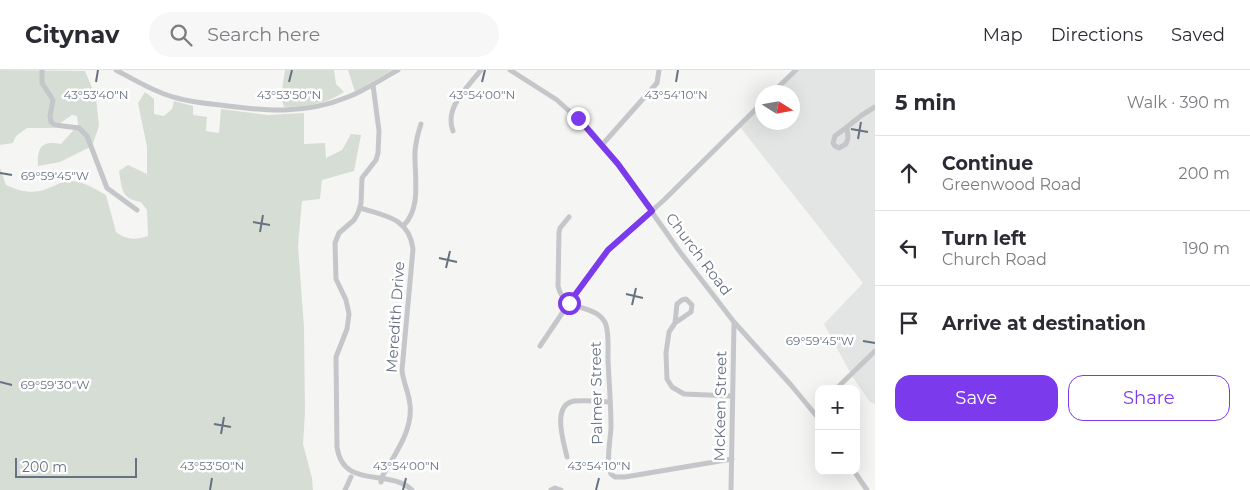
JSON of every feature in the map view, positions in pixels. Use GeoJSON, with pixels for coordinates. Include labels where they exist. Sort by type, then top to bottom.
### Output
{"type":"FeatureCollection","features":[{"type":"Feature","properties":{"kind":"street"},"geometry":{"type":"LineString","coordinates":[[42,70],[42,82],[53,100],[50,122],[55,125],[79,128],[87,136],[107,188],[136,210]]}},
{"type":"Feature","properties":{"kind":"street"},"geometry":{"type":"LineString","coordinates":[[116,70],[160,93],[179,99],[267,111],[296,110],[329,104],[347,98],[398,70]]}},
{"type":"Feature","properties":{"kind":"street"},"geometry":{"type":"LineString","coordinates":[[453,131],[450,122],[452,109],[481,70]]}},
{"type":"Feature","properties":{"kind":"street","name":"Church Road"},"geometry":{"type":"LineString","coordinates":[[510,70],[541,89],[571,112],[602,145],[734,322],[815,413]]}},
{"type":"Feature","properties":{"kind":"street"},"geometry":{"type":"LineString","coordinates":[[602,145],[657,82],[659,70]]}},
{"type":"Feature","properties":{"kind":"street"},"geometry":{"type":"LineString","coordinates":[[780,85],[796,70]]}},
{"type":"Feature","properties":{"kind":"street"},"geometry":{"type":"LineString","coordinates":[[373,85],[378,116],[379,146],[376,160],[362,178],[360,208],[356,217],[339,233],[335,242],[336,278],[346,300],[349,314],[347,329],[336,357],[337,447],[340,461],[351,477],[367,483],[400,483],[412,490]]}},
{"type":"Feature","properties":{"kind":"street"},"geometry":{"type":"LineString","coordinates":[[848,127],[862,115],[875,108]]}},
{"type":"Feature","properties":{"kind":"street"},"geometry":{"type":"LineString","coordinates":[[540,346],[608,250],[652,211],[755,110]]}},
{"type":"Feature","properties":{"kind":"street"},"geometry":{"type":"LineString","coordinates":[[360,208],[388,216],[404,225],[410,217],[414,207],[415,153],[421,124]]}},
{"type":"Feature","properties":{"kind":"street"},"geometry":{"type":"LineString","coordinates":[[569,217],[560,228],[558,282],[560,293],[569,303]]}},
{"type":"Feature","properties":{"kind":"street","name":"Meredith Drive"},"geometry":{"type":"LineString","coordinates":[[381,482],[405,434],[410,414],[409,399],[404,385],[402,370],[413,250],[410,236],[404,225]]}},
{"type":"Feature","properties":{"kind":"street"},"geometry":{"type":"LineString","coordinates":[[675,323],[691,312],[692,305],[686,300],[682,300],[677,304],[675,323],[667,339],[666,375],[669,383],[679,393],[689,396],[732,396]]}},
{"type":"Feature","properties":{"kind":"street","name":"Palmer Street"},"geometry":{"type":"LineString","coordinates":[[569,303],[596,313],[605,322],[610,402],[609,469],[611,474],[615,477],[625,477],[732,459]]}},
{"type":"Feature","properties":{"kind":"street","name":"McKeen Street"},"geometry":{"type":"LineString","coordinates":[[731,490],[734,322]]}},
{"type":"Feature","properties":{"kind":"street"},"geometry":{"type":"LineString","coordinates":[[840,385],[875,351]]}},
{"type":"Feature","properties":{"kind":"street"},"geometry":{"type":"LineString","coordinates":[[567,457],[560,419],[566,406],[573,402],[610,402]]}},
{"type":"Feature","properties":{"kind":"street"},"geometry":{"type":"LineString","coordinates":[[857,475],[867,490]]}},
{"type":"Feature","properties":{"kind":"street"},"geometry":{"type":"LineString","coordinates":[[346,490],[351,477]]}},
{"type":"Feature","properties":{"kind":"street"},"geometry":{"type":"LineString","coordinates":[[551,490],[555,488],[561,490]]}},
{"type":"Feature","properties":{"kind":"shaded area"},"geometry":{"type":"Polygon","coordinates":[[[0,70],[85,71],[96,97],[99,126],[92,146],[60,162],[38,166],[38,154],[42,147],[49,143],[61,144],[78,125],[77,116],[72,115],[53,128],[27,128],[16,136],[13,143],[0,145],[0,70]]]}},
{"type":"Feature","properties":{"kind":"shaded area"},"geometry":{"type":"Polygon","coordinates":[[[285,70],[334,70],[336,84],[344,92],[315,104],[284,107],[281,97],[285,70]]]}},
{"type":"Feature","properties":{"kind":"shaded area"},"geometry":{"type":"Polygon","coordinates":[[[348,70],[392,70],[355,92],[348,70]]]}},
{"type":"Feature","properties":{"kind":"shaded area"},"geometry":{"type":"Polygon","coordinates":[[[799,70],[875,70],[875,404],[870,402],[852,376],[824,324],[863,283],[740,127],[755,113],[755,130],[800,130],[800,85],[783,85],[799,70]]]}},
{"type":"Feature","properties":{"kind":"shaded area"},"geometry":{"type":"Polygon","coordinates":[[[145,92],[154,99],[154,114],[164,116],[172,109],[174,101],[193,106],[193,115],[207,117],[206,131],[219,133],[221,109],[268,115],[304,113],[304,144],[325,143],[326,158],[342,150],[351,134],[361,135],[354,171],[322,180],[320,199],[302,201],[298,246],[304,327],[305,413],[303,444],[312,478],[313,490],[0,490],[0,168],[6,185],[23,191],[39,191],[67,181],[80,182],[89,186],[106,195],[116,232],[124,237],[131,238],[148,236],[147,210],[141,202],[134,201],[126,196],[122,188],[119,171],[128,165],[147,174],[147,147],[138,103],[145,92]]]}},
{"type":"Feature","properties":{"kind":"route"},"geometry":{"type":"LineString","coordinates":[[569,303],[613,244],[652,211],[618,164],[578,118]]}}]}
